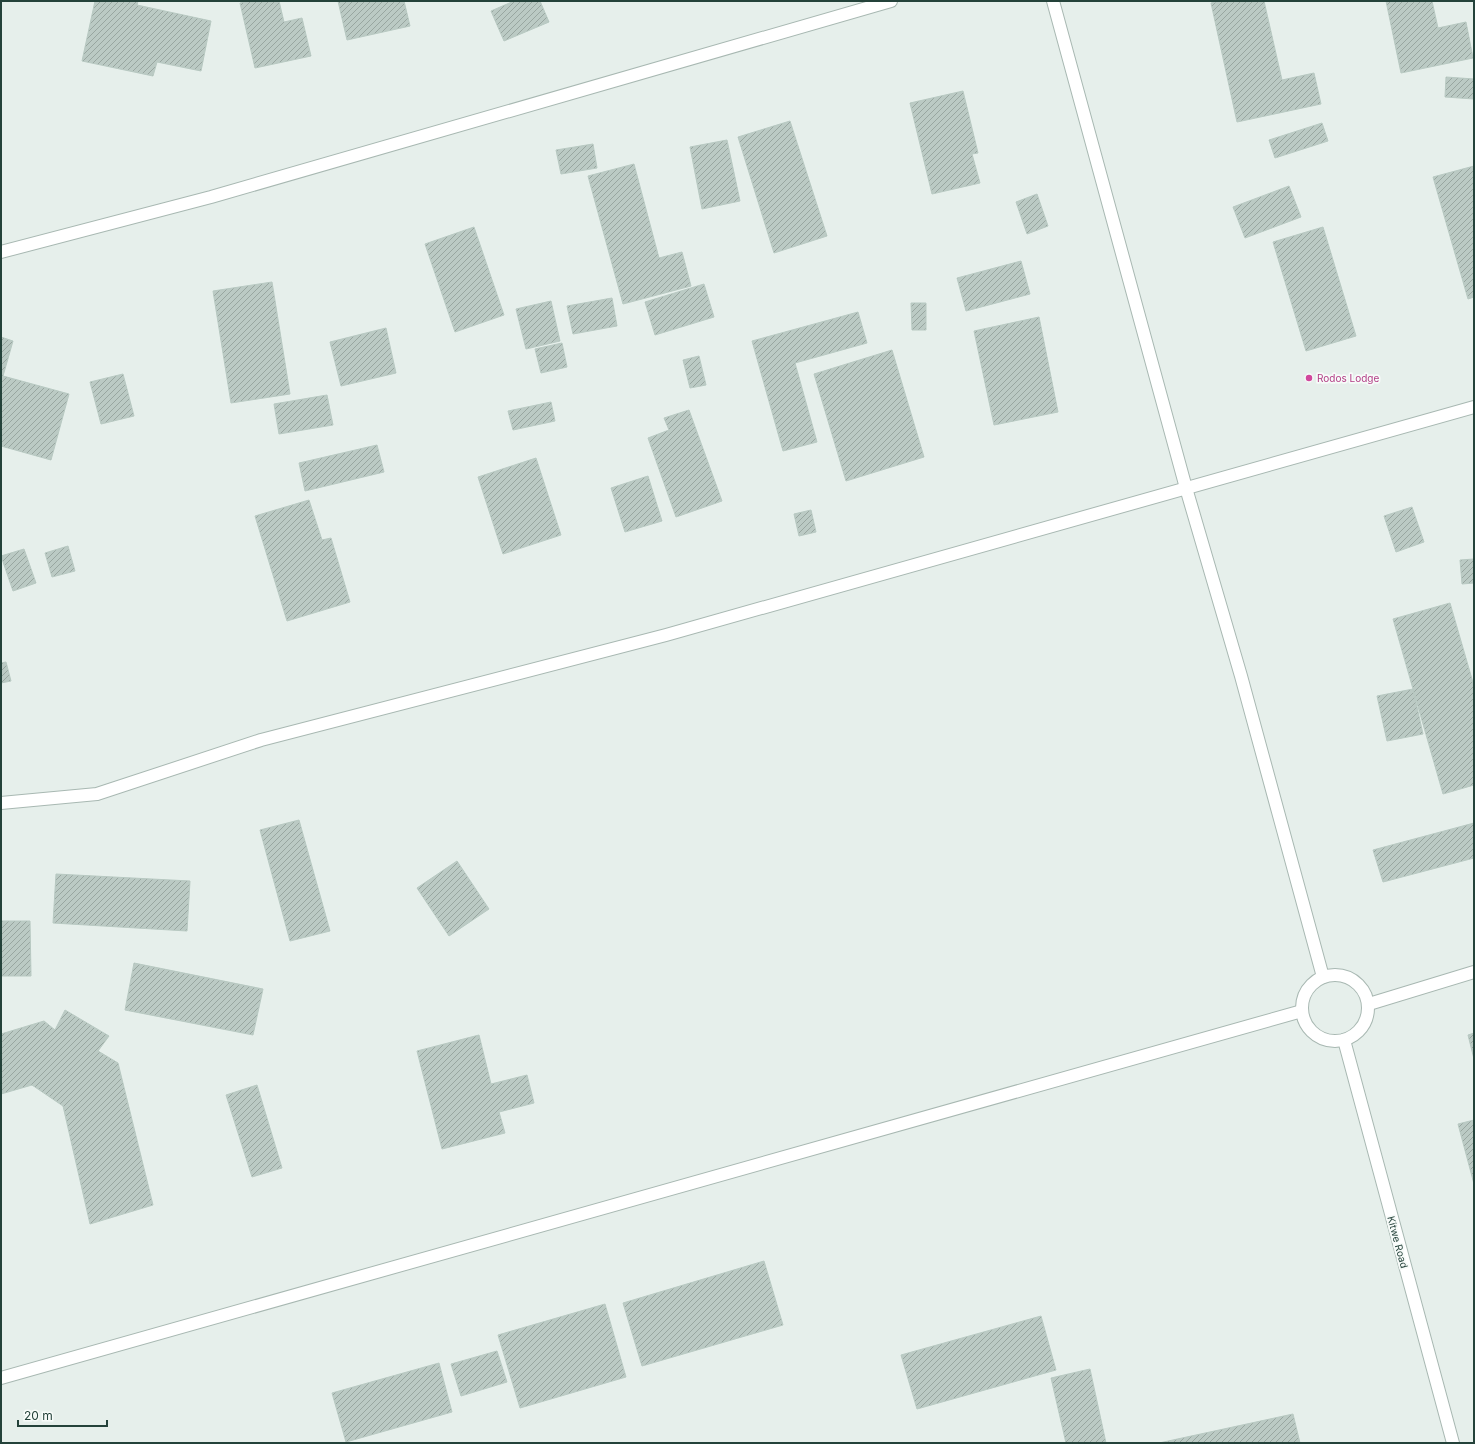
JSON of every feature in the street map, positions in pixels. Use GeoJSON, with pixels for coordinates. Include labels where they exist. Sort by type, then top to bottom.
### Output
{"type":"FeatureCollection","features":[{"type":"Feature","properties":{"kind":"street"},"geometry":{"type":"LineString","coordinates":[[1,252],[211,197],[891,1]]}},
{"type":"Feature","properties":{"kind":"street"},"geometry":{"type":"LineString","coordinates":[[1053,1],[1186,488],[1241,676],[1323,977]]}},
{"type":"Feature","properties":{"kind":"street"},"geometry":{"type":"LineString","coordinates":[[1,803],[97,794],[261,740],[666,635],[1474,407]]}},
{"type":"Feature","properties":{"kind":"street"},"geometry":{"type":"LineString","coordinates":[[1368,1004],[1474,972]]}},
{"type":"Feature","properties":{"kind":"street"},"geometry":{"type":"LineString","coordinates":[[1334,975],[1346,977],[1357,982],[1365,992],[1368,1004],[1368,1015],[1363,1027],[1355,1035],[1344,1040],[1332,1041],[1321,1038],[1312,1032],[1305,1022],[1302,1011],[1303,997],[1311,985],[1323,977],[1334,975]]}},
{"type":"Feature","properties":{"kind":"street"},"geometry":{"type":"LineString","coordinates":[[1,1378],[1302,1011]]}},
{"type":"Feature","properties":{"kind":"street","name":"Kitwe Road"},"geometry":{"type":"LineString","coordinates":[[1344,1040],[1453,1443]]}},
{"type":"Feature","properties":{"kind":"building"},"geometry":{"type":"Polygon","coordinates":[[[95,1],[138,1],[137,5],[211,21],[201,71],[157,62],[153,76],[82,61],[95,1]]]}},
{"type":"Feature","properties":{"kind":"building"},"geometry":{"type":"Polygon","coordinates":[[[250,1],[279,1],[284,22],[302,18],[311,56],[255,68],[240,3],[250,1]]]}},
{"type":"Feature","properties":{"kind":"building"},"geometry":{"type":"Polygon","coordinates":[[[338,1],[404,1],[410,26],[347,40],[338,1]]]}},
{"type":"Feature","properties":{"kind":"building"},"geometry":{"type":"Polygon","coordinates":[[[514,1],[540,1],[549,22],[504,41],[491,11],[514,1]]]}},
{"type":"Feature","properties":{"kind":"building"},"geometry":{"type":"Polygon","coordinates":[[[1220,1],[1264,1],[1282,80],[1314,73],[1321,104],[1237,122],[1211,3],[1220,1]]]}},
{"type":"Feature","properties":{"kind":"building"},"geometry":{"type":"Polygon","coordinates":[[[1386,1],[1432,1],[1438,28],[1466,22],[1473,58],[1401,73],[1386,1]]]}},
{"type":"Feature","properties":{"kind":"building"},"geometry":{"type":"Polygon","coordinates":[[[1446,77],[1474,79],[1474,99],[1445,97],[1446,77]]]}},
{"type":"Feature","properties":{"kind":"building"},"geometry":{"type":"Polygon","coordinates":[[[963,91],[978,153],[972,154],[980,183],[932,194],[910,103],[963,91]]]}},
{"type":"Feature","properties":{"kind":"building"},"geometry":{"type":"Polygon","coordinates":[[[790,121],[827,236],[774,253],[738,137],[790,121]]]}},
{"type":"Feature","properties":{"kind":"building"},"geometry":{"type":"Polygon","coordinates":[[[1322,123],[1328,141],[1275,158],[1269,140],[1322,123]]]}},
{"type":"Feature","properties":{"kind":"building"},"geometry":{"type":"Polygon","coordinates":[[[727,140],[740,201],[702,209],[690,147],[727,140]]]}},
{"type":"Feature","properties":{"kind":"building"},"geometry":{"type":"Polygon","coordinates":[[[593,144],[597,168],[561,174],[556,150],[593,144]]]}},
{"type":"Feature","properties":{"kind":"building"},"geometry":{"type":"Polygon","coordinates":[[[634,164],[659,258],[682,252],[691,286],[623,304],[588,176],[634,164]]]}},
{"type":"Feature","properties":{"kind":"building"},"geometry":{"type":"Polygon","coordinates":[[[1474,166],[1474,297],[1468,299],[1433,177],[1474,166]]]}},
{"type":"Feature","properties":{"kind":"building"},"geometry":{"type":"Polygon","coordinates":[[[1289,186],[1301,217],[1245,238],[1233,207],[1289,186]]]}},
{"type":"Feature","properties":{"kind":"building"},"geometry":{"type":"Polygon","coordinates":[[[1037,194],[1048,226],[1027,234],[1016,202],[1037,194]]]}},
{"type":"Feature","properties":{"kind":"building"},"geometry":{"type":"Polygon","coordinates":[[[474,227],[504,315],[455,332],[425,244],[474,227]]]}},
{"type":"Feature","properties":{"kind":"building"},"geometry":{"type":"Polygon","coordinates":[[[1323,227],[1356,336],[1306,351],[1273,242],[1323,227]]]}},
{"type":"Feature","properties":{"kind":"building"},"geometry":{"type":"Polygon","coordinates":[[[1021,261],[1030,294],[966,311],[957,278],[1021,261]]]}},
{"type":"Feature","properties":{"kind":"building"},"geometry":{"type":"Polygon","coordinates":[[[272,282],[290,394],[231,403],[213,291],[272,282]]]}},
{"type":"Feature","properties":{"kind":"building"},"geometry":{"type":"Polygon","coordinates":[[[704,284],[714,317],[655,335],[645,302],[704,284]]]}},
{"type":"Feature","properties":{"kind":"building"},"geometry":{"type":"Polygon","coordinates":[[[612,298],[617,326],[573,334],[567,306],[612,298]]]}},
{"type":"Feature","properties":{"kind":"building"},"geometry":{"type":"Polygon","coordinates":[[[551,301],[560,341],[526,349],[516,309],[551,301]]]}},
{"type":"Feature","properties":{"kind":"building"},"geometry":{"type":"Polygon","coordinates":[[[911,303],[926,303],[926,330],[912,330],[911,303]]]}},
{"type":"Feature","properties":{"kind":"building"},"geometry":{"type":"Polygon","coordinates":[[[858,312],[867,343],[795,363],[817,442],[783,451],[752,341],[858,312]]]}},
{"type":"Feature","properties":{"kind":"building"},"geometry":{"type":"Polygon","coordinates":[[[1039,317],[1058,412],[994,425],[974,331],[1039,317]]]}},
{"type":"Feature","properties":{"kind":"building"},"geometry":{"type":"Polygon","coordinates":[[[386,328],[396,373],[341,386],[330,342],[386,328]]]}},
{"type":"Feature","properties":{"kind":"building"},"geometry":{"type":"Polygon","coordinates":[[[1,337],[13,341],[3,376],[69,394],[51,460],[1,446],[1,337]]]}},
{"type":"Feature","properties":{"kind":"building"},"geometry":{"type":"Polygon","coordinates":[[[562,343],[567,367],[541,373],[535,349],[562,343]]]}},
{"type":"Feature","properties":{"kind":"building"},"geometry":{"type":"Polygon","coordinates":[[[892,350],[924,457],[846,481],[814,374],[892,350]]]}},
{"type":"Feature","properties":{"kind":"building"},"geometry":{"type":"Polygon","coordinates":[[[699,356],[706,385],[690,388],[683,360],[699,356]]]}},
{"type":"Feature","properties":{"kind":"building"},"geometry":{"type":"Polygon","coordinates":[[[123,374],[134,416],[101,424],[90,382],[123,374]]]}},
{"type":"Feature","properties":{"kind":"building"},"geometry":{"type":"Polygon","coordinates":[[[327,395],[333,425],[279,434],[274,404],[327,395]]]}},
{"type":"Feature","properties":{"kind":"building"},"geometry":{"type":"Polygon","coordinates":[[[551,402],[555,421],[513,430],[508,411],[551,402]]]}},
{"type":"Feature","properties":{"kind":"building"},"geometry":{"type":"Polygon","coordinates":[[[689,410],[722,501],[676,517],[648,438],[669,430],[664,418],[689,410]]]}},
{"type":"Feature","properties":{"kind":"building"},"geometry":{"type":"Polygon","coordinates":[[[377,445],[384,472],[305,491],[299,463],[377,445]]]}},
{"type":"Feature","properties":{"kind":"building"},"geometry":{"type":"Polygon","coordinates":[[[536,458],[561,535],[503,554],[478,477],[536,458]]]}},
{"type":"Feature","properties":{"kind":"building"},"geometry":{"type":"Polygon","coordinates":[[[648,476],[662,521],[625,532],[611,488],[648,476]]]}},
{"type":"Feature","properties":{"kind":"building"},"geometry":{"type":"Polygon","coordinates":[[[309,500],[322,540],[331,538],[350,602],[287,621],[255,516],[309,500]]]}},
{"type":"Feature","properties":{"kind":"building"},"geometry":{"type":"Polygon","coordinates":[[[1412,507],[1424,542],[1396,552],[1384,516],[1412,507]]]}},
{"type":"Feature","properties":{"kind":"building"},"geometry":{"type":"Polygon","coordinates":[[[811,510],[816,532],[799,536],[794,514],[811,510]]]}},
{"type":"Feature","properties":{"kind":"building"},"geometry":{"type":"Polygon","coordinates":[[[68,546],[75,571],[52,577],[45,553],[68,546]]]}},
{"type":"Feature","properties":{"kind":"building"},"geometry":{"type":"Polygon","coordinates":[[[24,549],[36,583],[13,591],[1,556],[24,549]]]}},
{"type":"Feature","properties":{"kind":"building"},"geometry":{"type":"Polygon","coordinates":[[[1474,559],[1474,583],[1462,584],[1460,560],[1474,559]]]}},
{"type":"Feature","properties":{"kind":"building"},"geometry":{"type":"Polygon","coordinates":[[[1450,603],[1474,686],[1474,785],[1443,794],[1393,619],[1450,603]]]}},
{"type":"Feature","properties":{"kind":"building"},"geometry":{"type":"Polygon","coordinates":[[[6,662],[11,681],[1,683],[1,663],[6,662]]]}},
{"type":"Feature","properties":{"kind":"building"},"geometry":{"type":"Polygon","coordinates":[[[1413,689],[1423,734],[1387,741],[1377,696],[1413,689]]]}},
{"type":"Feature","properties":{"kind":"building"},"geometry":{"type":"Polygon","coordinates":[[[299,820],[330,931],[290,941],[260,830],[299,820]]]}},
{"type":"Feature","properties":{"kind":"building"},"geometry":{"type":"Polygon","coordinates":[[[1474,823],[1474,858],[1383,882],[1373,850],[1474,823]]]}},
{"type":"Feature","properties":{"kind":"building"},"geometry":{"type":"Polygon","coordinates":[[[457,861],[489,909],[449,936],[417,888],[457,861]]]}},
{"type":"Feature","properties":{"kind":"building"},"geometry":{"type":"Polygon","coordinates":[[[56,874],[190,881],[187,931],[53,923],[56,874]]]}},
{"type":"Feature","properties":{"kind":"building"},"geometry":{"type":"Polygon","coordinates":[[[1,921],[30,921],[31,976],[1,976],[1,921]]]}},
{"type":"Feature","properties":{"kind":"building"},"geometry":{"type":"Polygon","coordinates":[[[134,963],[263,989],[253,1035],[125,1010],[134,963]]]}},
{"type":"Feature","properties":{"kind":"building"},"geometry":{"type":"Polygon","coordinates":[[[65,1010],[109,1036],[98,1051],[118,1063],[153,1205],[90,1224],[63,1106],[32,1085],[1,1094],[1,1034],[44,1021],[55,1030],[65,1010]]]}},
{"type":"Feature","properties":{"kind":"building"},"geometry":{"type":"Polygon","coordinates":[[[1474,1033],[1474,1059],[1468,1035],[1474,1033]]]}},
{"type":"Feature","properties":{"kind":"building"},"geometry":{"type":"Polygon","coordinates":[[[479,1035],[491,1084],[527,1075],[534,1103],[499,1112],[505,1133],[442,1149],[417,1051],[479,1035]]]}},
{"type":"Feature","properties":{"kind":"building"},"geometry":{"type":"Polygon","coordinates":[[[257,1085],[282,1168],[252,1177],[226,1095],[257,1085]]]}},
{"type":"Feature","properties":{"kind":"building"},"geometry":{"type":"Polygon","coordinates":[[[1474,1120],[1474,1184],[1458,1124],[1474,1120]]]}},
{"type":"Feature","properties":{"kind":"building"},"geometry":{"type":"Polygon","coordinates":[[[764,1261],[783,1325],[642,1366],[623,1303],[764,1261]]]}},
{"type":"Feature","properties":{"kind":"building"},"geometry":{"type":"Polygon","coordinates":[[[605,1304],[626,1377],[520,1408],[498,1335],[605,1304]]]}},
{"type":"Feature","properties":{"kind":"building"},"geometry":{"type":"Polygon","coordinates":[[[1041,1316],[1056,1370],[917,1409],[901,1355],[1041,1316]]]}},
{"type":"Feature","properties":{"kind":"building"},"geometry":{"type":"Polygon","coordinates":[[[497,1351],[507,1382],[461,1396],[451,1364],[497,1351]]]}},
{"type":"Feature","properties":{"kind":"building"},"geometry":{"type":"Polygon","coordinates":[[[439,1363],[452,1412],[346,1442],[332,1393],[439,1363]]]}},
{"type":"Feature","properties":{"kind":"building"},"geometry":{"type":"Polygon","coordinates":[[[1090,1369],[1106,1443],[1066,1443],[1051,1378],[1090,1369]]]}},
{"type":"Feature","properties":{"kind":"building"},"geometry":{"type":"Polygon","coordinates":[[[1293,1414],[1300,1443],[1159,1443],[1293,1414]]]}},
{"type":"Feature","properties":{"kind":"place","name":"Rodos Lodge"},"geometry":{"type":"Point","coordinates":[1309,378]}}]}
